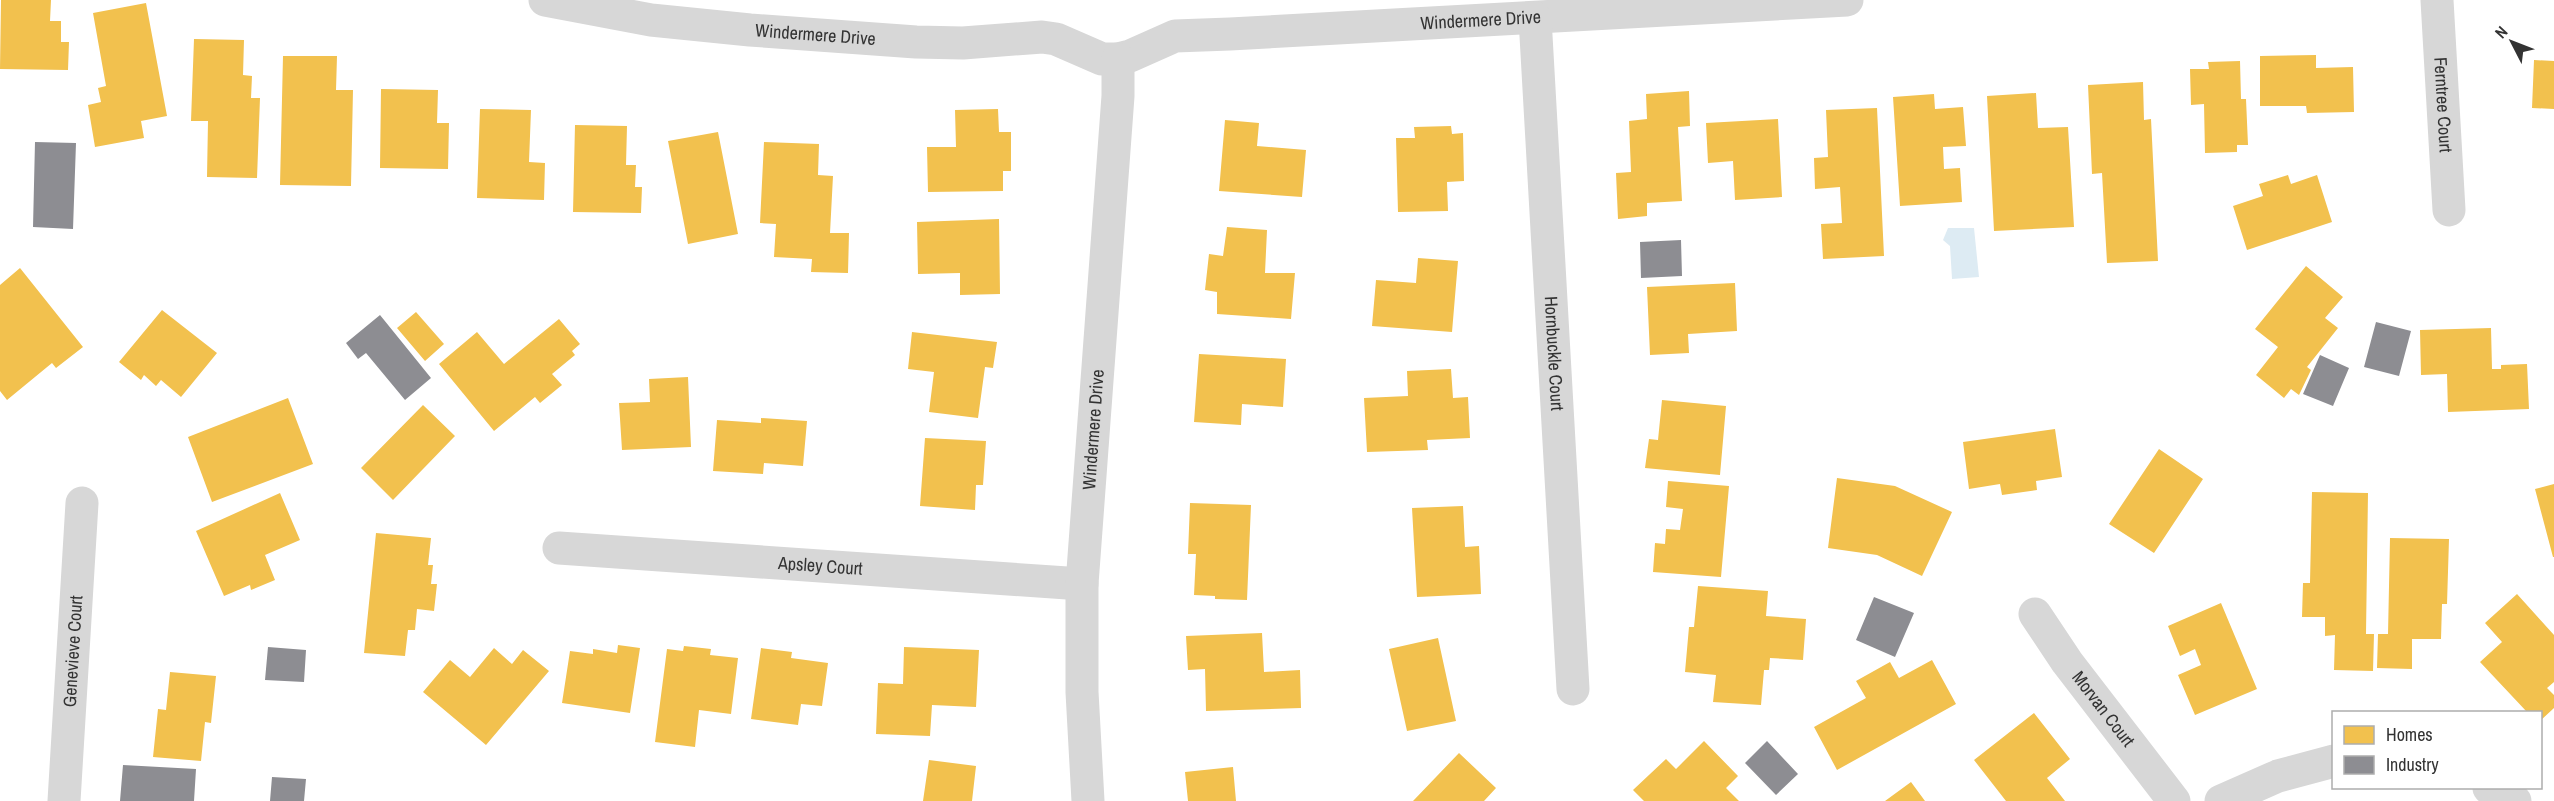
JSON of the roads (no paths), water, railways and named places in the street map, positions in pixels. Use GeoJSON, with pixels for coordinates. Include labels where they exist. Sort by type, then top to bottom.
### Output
{"type":"FeatureCollection","features":[{"type":"Feature","properties":{"kind":"street","name":"Windermere Drive"},"geometry":{"type":"LineString","coordinates":[[545,0],[651,20],[750,30],[916,42],[963,43],[1042,37],[1068,42],[1092,56],[1118,59],[1139,52],[1164,39],[1188,34],[1230,34],[1847,0]]}},
{"type":"Feature","properties":{"kind":"street","name":"Ferntree Court"},"geometry":{"type":"LineString","coordinates":[[2437,0],[2449,210]]}},
{"type":"Feature","properties":{"kind":"street","name":"Hornbuckle Court"},"geometry":{"type":"LineString","coordinates":[[1535,18],[1573,689]]}},
{"type":"Feature","properties":{"kind":"street","name":"Windermere Drive"},"geometry":{"type":"LineString","coordinates":[[1088,801],[1082,692],[1082,584],[1118,96],[1118,59]]}},
{"type":"Feature","properties":{"kind":"street","name":"Genevieve Court"},"geometry":{"type":"LineString","coordinates":[[64,801],[82,503]]}},
{"type":"Feature","properties":{"kind":"street","name":"Apsley Court"},"geometry":{"type":"LineString","coordinates":[[559,548],[1082,584]]}},
{"type":"Feature","properties":{"kind":"street","name":"Morvan Court"},"geometry":{"type":"LineString","coordinates":[[2034,614],[2067,662],[2174,801]]}},
{"type":"Feature","properties":{"kind":"street"},"geometry":{"type":"LineString","coordinates":[[2221,801],[2278,776],[2332,762]]}},
{"type":"Feature","properties":{"kind":"street"},"geometry":{"type":"LineString","coordinates":[[2491,789],[2516,801]]}}]}
